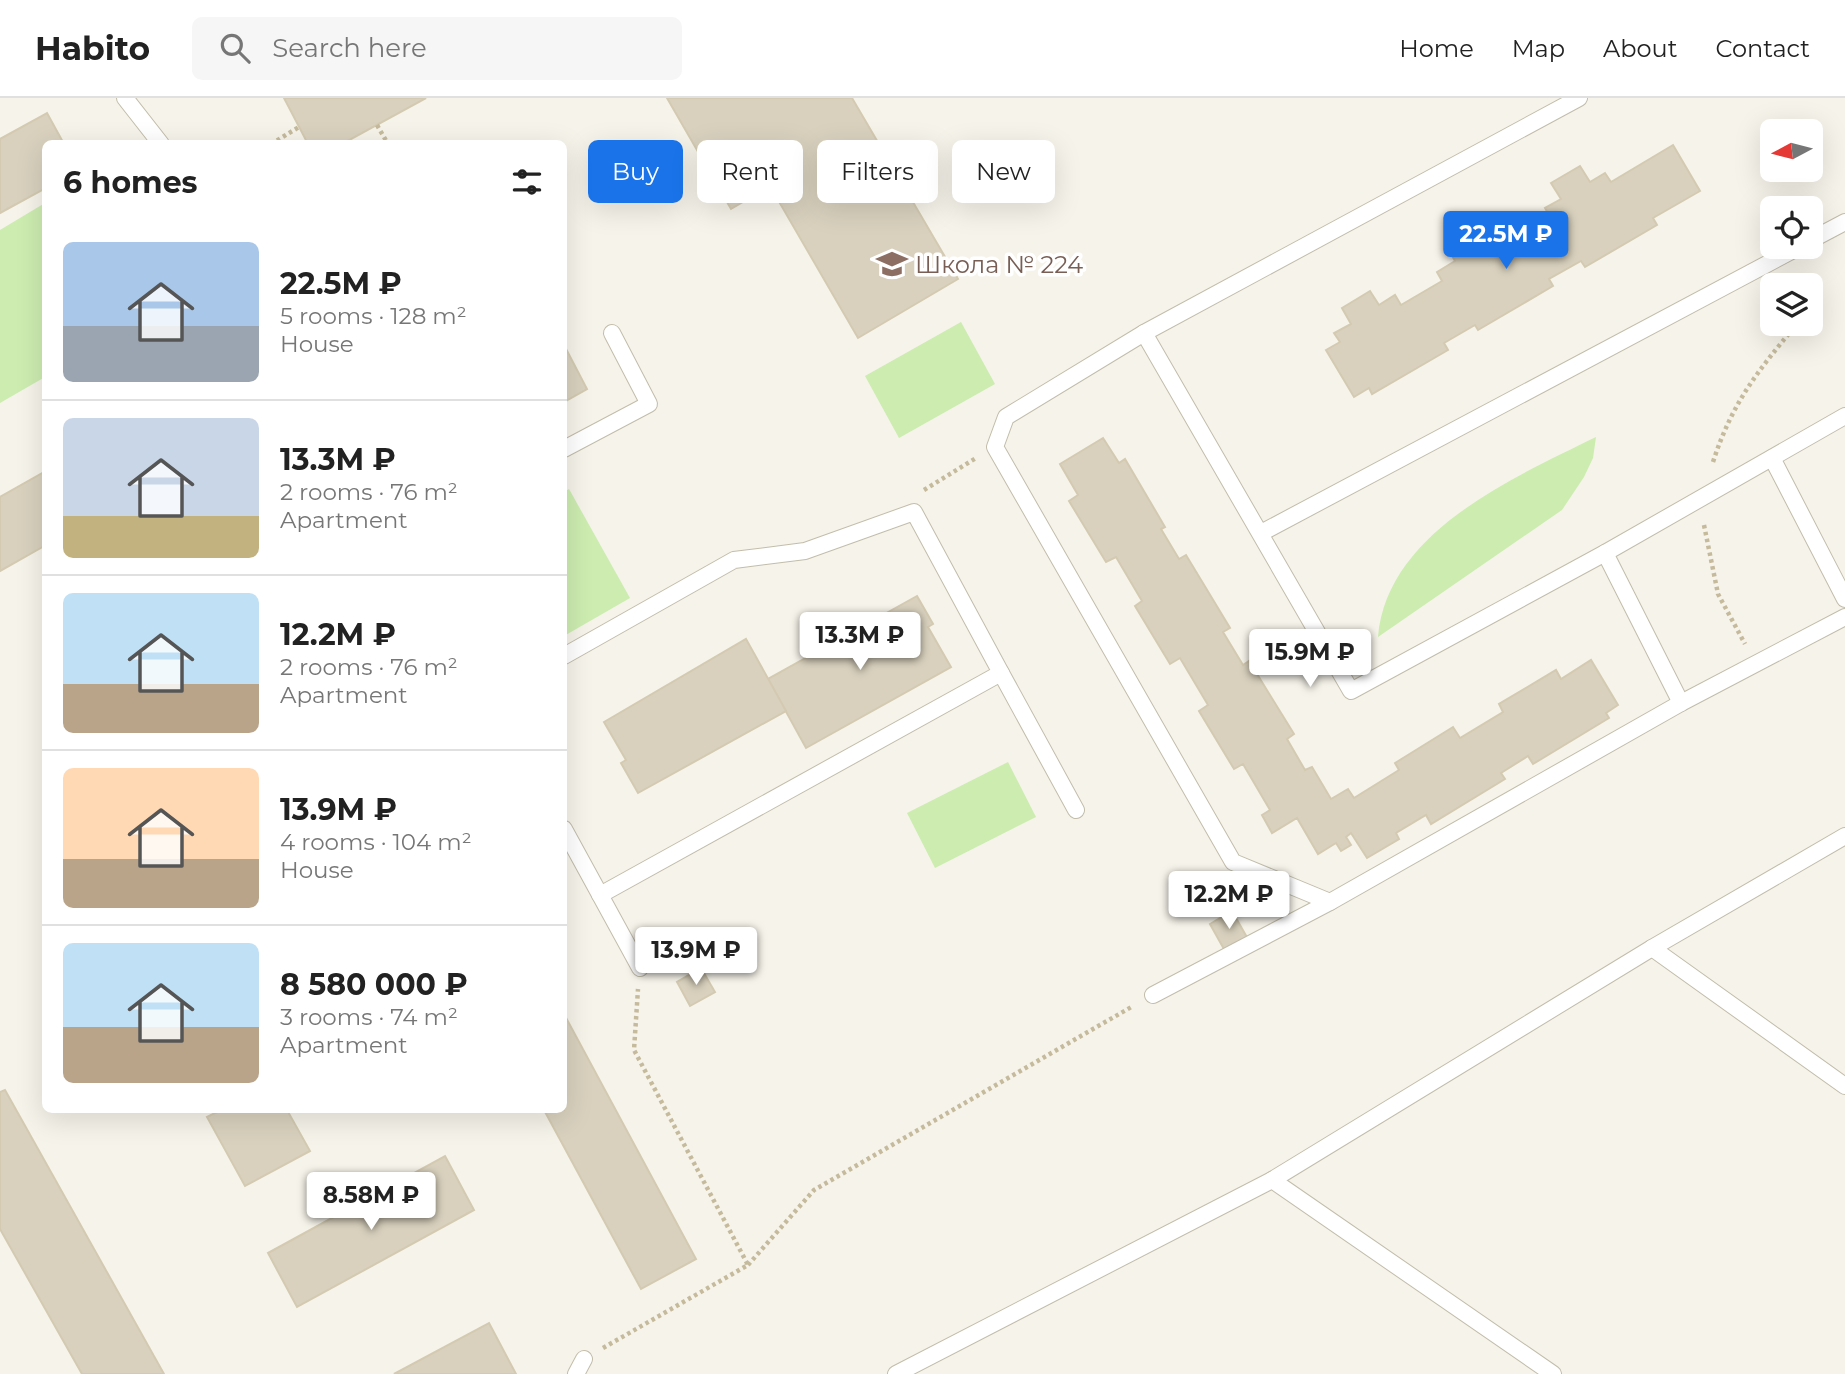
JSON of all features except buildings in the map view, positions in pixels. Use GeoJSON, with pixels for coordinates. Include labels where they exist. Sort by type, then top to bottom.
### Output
{"type":"FeatureCollection","features":[{"type":"Feature","properties":{"kind":"lane"},"geometry":{"type":"LineString","coordinates":[[125,98],[158,140]]}},
{"type":"Feature","properties":{"kind":"lane"},"geometry":{"type":"LineString","coordinates":[[1330,902],[1233,862],[995,447],[1006,417],[1144,333],[1579,98]]}},
{"type":"Feature","properties":{"kind":"lane"},"geometry":{"type":"LineString","coordinates":[[1823,234],[1845,222]]}},
{"type":"Feature","properties":{"kind":"lane"},"geometry":{"type":"LineString","coordinates":[[1261,533],[1776,259]]}},
{"type":"Feature","properties":{"kind":"lane"},"geometry":{"type":"LineString","coordinates":[[567,447],[649,404],[611,333]]}},
{"type":"Feature","properties":{"kind":"lane"},"geometry":{"type":"LineString","coordinates":[[1144,333],[1351,691],[1605,553],[1845,416]]}},
{"type":"Feature","properties":{"kind":"lane"},"geometry":{"type":"LineString","coordinates":[[1772,457],[1845,599]]}},
{"type":"Feature","properties":{"kind":"lane"},"geometry":{"type":"LineString","coordinates":[[567,654],[734,560],[805,551],[914,512],[1076,810]]}},
{"type":"Feature","properties":{"kind":"lane"},"geometry":{"type":"LineString","coordinates":[[1605,553],[1681,703]]}},
{"type":"Feature","properties":{"kind":"lane"},"geometry":{"type":"LineString","coordinates":[[1153,995],[1330,902],[1681,703],[1845,617]]}},
{"type":"Feature","properties":{"kind":"lane"},"geometry":{"type":"LineString","coordinates":[[600,895],[1002,673]]}},
{"type":"Feature","properties":{"kind":"lane"},"geometry":{"type":"LineString","coordinates":[[567,834],[640,968]]}},
{"type":"Feature","properties":{"kind":"lane"},"geometry":{"type":"LineString","coordinates":[[896,1374],[1272,1180],[1652,948],[1845,836]]}},
{"type":"Feature","properties":{"kind":"lane"},"geometry":{"type":"LineString","coordinates":[[1652,948],[1845,1087]]}},
{"type":"Feature","properties":{"kind":"lane"},"geometry":{"type":"LineString","coordinates":[[1272,1180],[1553,1374]]}},
{"type":"Feature","properties":{"kind":"path"},"geometry":{"type":"LineString","coordinates":[[377,125],[386,140]]}},
{"type":"Feature","properties":{"kind":"path"},"geometry":{"type":"LineString","coordinates":[[278,140],[299,127]]}},
{"type":"Feature","properties":{"kind":"path"},"geometry":{"type":"LineString","coordinates":[[914,512],[909,499],[995,447]]}},
{"type":"Feature","properties":{"kind":"path"},"geometry":{"type":"LineString","coordinates":[[640,968],[634,1049],[748,1265]]}},
{"type":"Feature","properties":{"kind":"path"},"geometry":{"type":"LineString","coordinates":[[580,1367],[748,1265],[814,1190],[1153,995]]}},
{"type":"Feature","properties":{"kind":"green space"},"geometry":{"type":"Polygon","coordinates":[[[42,205],[42,379],[0,403],[0,230],[42,205]]]}},
{"type":"Feature","properties":{"kind":"green space"},"geometry":{"type":"Polygon","coordinates":[[[961,322],[995,384],[899,438],[865,376],[961,322]]]}},
{"type":"Feature","properties":{"kind":"green space"},"geometry":{"type":"Polygon","coordinates":[[[1596,437],[1593,458],[1562,510],[1378,637],[1387,600],[1404,567],[1429,538],[1459,513],[1493,491],[1596,437]]]}},
{"type":"Feature","properties":{"kind":"green space"},"geometry":{"type":"Polygon","coordinates":[[[569,489],[630,598],[567,634],[569,489]]]}},
{"type":"Feature","properties":{"kind":"green space"},"geometry":{"type":"Polygon","coordinates":[[[1008,762],[1036,817],[935,868],[907,813],[1008,762]]]}},
{"type":"Feature","properties":{"kind":"place","name":"Школа № 224"},"geometry":{"type":"Point","coordinates":[892,264]}}]}
